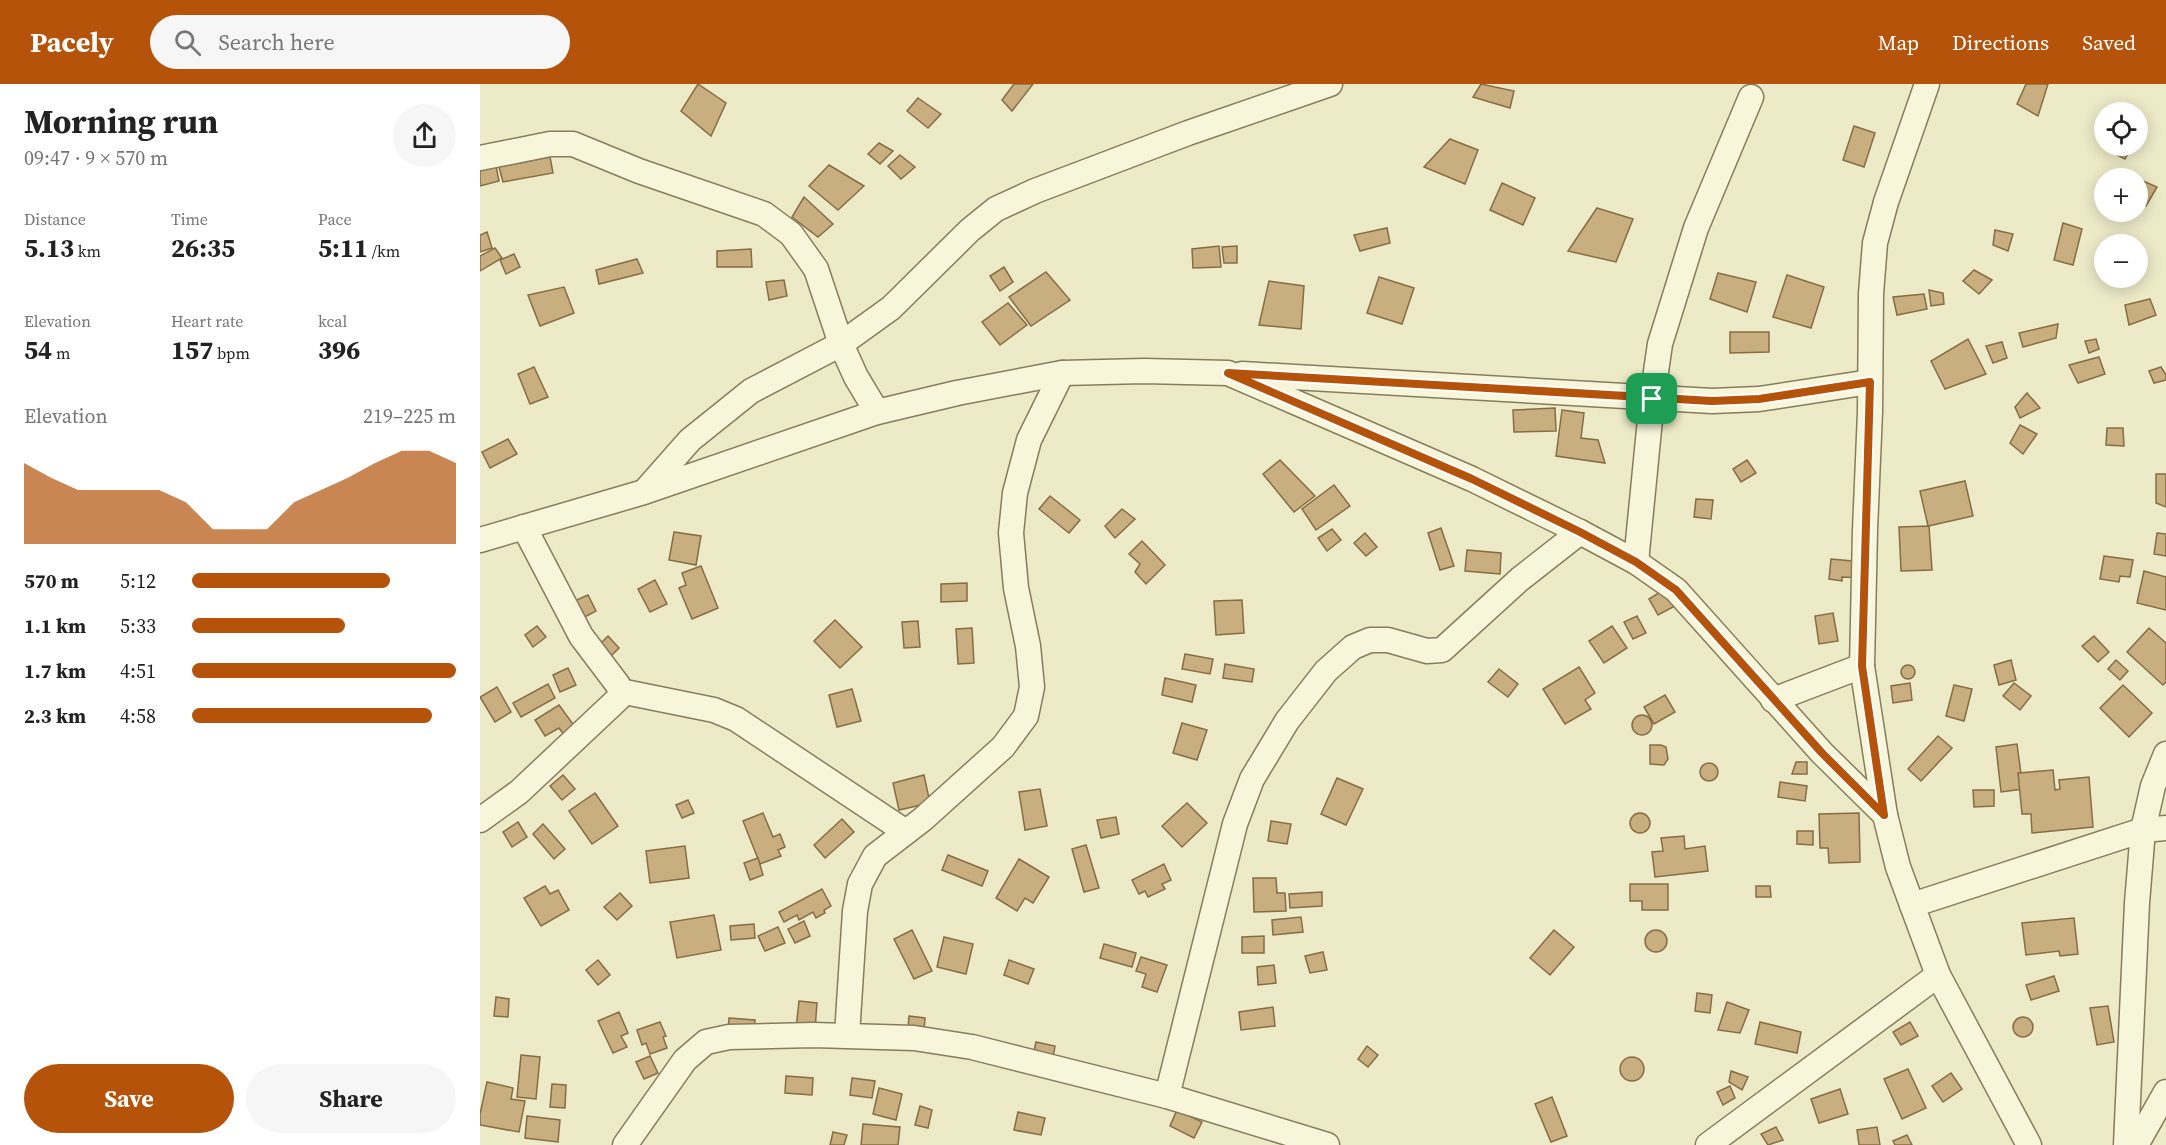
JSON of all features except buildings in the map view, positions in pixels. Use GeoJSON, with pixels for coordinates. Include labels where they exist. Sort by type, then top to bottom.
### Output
{"type":"FeatureCollection","features":[{"type":"Feature","properties":{"kind":"street"},"geometry":{"type":"LineString","coordinates":[[644,492],[690,440],[751,391],[841,344],[891,308],[970,230],[996,209],[1035,191],[1188,133],[1330,84]]}},
{"type":"Feature","properties":{"kind":"street"},"geometry":{"type":"LineString","coordinates":[[1927,84],[1886,202],[1875,243],[1871,294],[1862,666],[1884,815],[1898,867],[1938,975],[2029,1145]]}},
{"type":"Feature","properties":{"kind":"street"},"geometry":{"type":"LineString","coordinates":[[1636,562],[1652,399],[1660,344],[1696,228],[1751,98]]}},
{"type":"Feature","properties":{"kind":"street"},"geometry":{"type":"LineString","coordinates":[[484,151],[561,142],[573,144],[639,171],[765,214],[791,234],[816,268],[841,344],[856,377],[877,412]]}},
{"type":"Feature","properties":{"kind":"street"},"geometry":{"type":"LineString","coordinates":[[480,540],[644,492],[877,412],[957,393],[1062,373],[1144,371],[1228,373],[1712,401],[1759,399],[1870,382]]}},
{"type":"Feature","properties":{"kind":"street"},"geometry":{"type":"LineString","coordinates":[[847,1035],[855,911],[860,884],[875,856],[906,832],[1003,747],[1026,716],[1032,687],[1029,646],[1016,588],[1011,533],[1015,494],[1029,440],[1062,373]]}},
{"type":"Feature","properties":{"kind":"street"},"geometry":{"type":"LineString","coordinates":[[1228,373],[1472,479],[1636,562],[1676,590],[1773,700],[1884,815]]}},
{"type":"Feature","properties":{"kind":"street"},"geometry":{"type":"LineString","coordinates":[[480,820],[519,792],[619,698],[618,685],[581,636],[524,527]]}},
{"type":"Feature","properties":{"kind":"street"},"geometry":{"type":"LineString","coordinates":[[1167,1096],[1235,824],[1252,779],[1287,721],[1326,671],[1353,647],[1371,640],[1388,640],[1427,651],[1442,650],[1520,579],[1580,532]]}},
{"type":"Feature","properties":{"kind":"street"},"geometry":{"type":"LineString","coordinates":[[1773,700],[1862,666]]}},
{"type":"Feature","properties":{"kind":"street"},"geometry":{"type":"LineString","coordinates":[[620,691],[714,710],[736,719],[906,832]]}},
{"type":"Feature","properties":{"kind":"street"},"geometry":{"type":"LineString","coordinates":[[2126,1145],[2137,903],[2154,829],[2153,786],[2166,753]]}},
{"type":"Feature","properties":{"kind":"street"},"geometry":{"type":"LineString","coordinates":[[1912,905],[2154,829]]}},
{"type":"Feature","properties":{"kind":"street"},"geometry":{"type":"LineString","coordinates":[[1708,1145],[1938,975]]}},
{"type":"Feature","properties":{"kind":"street"},"geometry":{"type":"LineString","coordinates":[[625,1145],[685,1060],[706,1042],[729,1037],[847,1035],[914,1038],[972,1047],[1167,1096],[1327,1145]]}},
{"type":"Feature","properties":{"kind":"street"},"geometry":{"type":"LineString","coordinates":[[2136,1145],[2166,1092]]}},
{"type":"Feature","properties":{"kind":"route"},"geometry":{"type":"LineString","coordinates":[[1228,373],[1652,399],[1712,401],[1759,399],[1870,382],[1862,666],[1884,815],[1773,700],[1676,590],[1636,562],[1472,479],[1228,373]]}}]}
